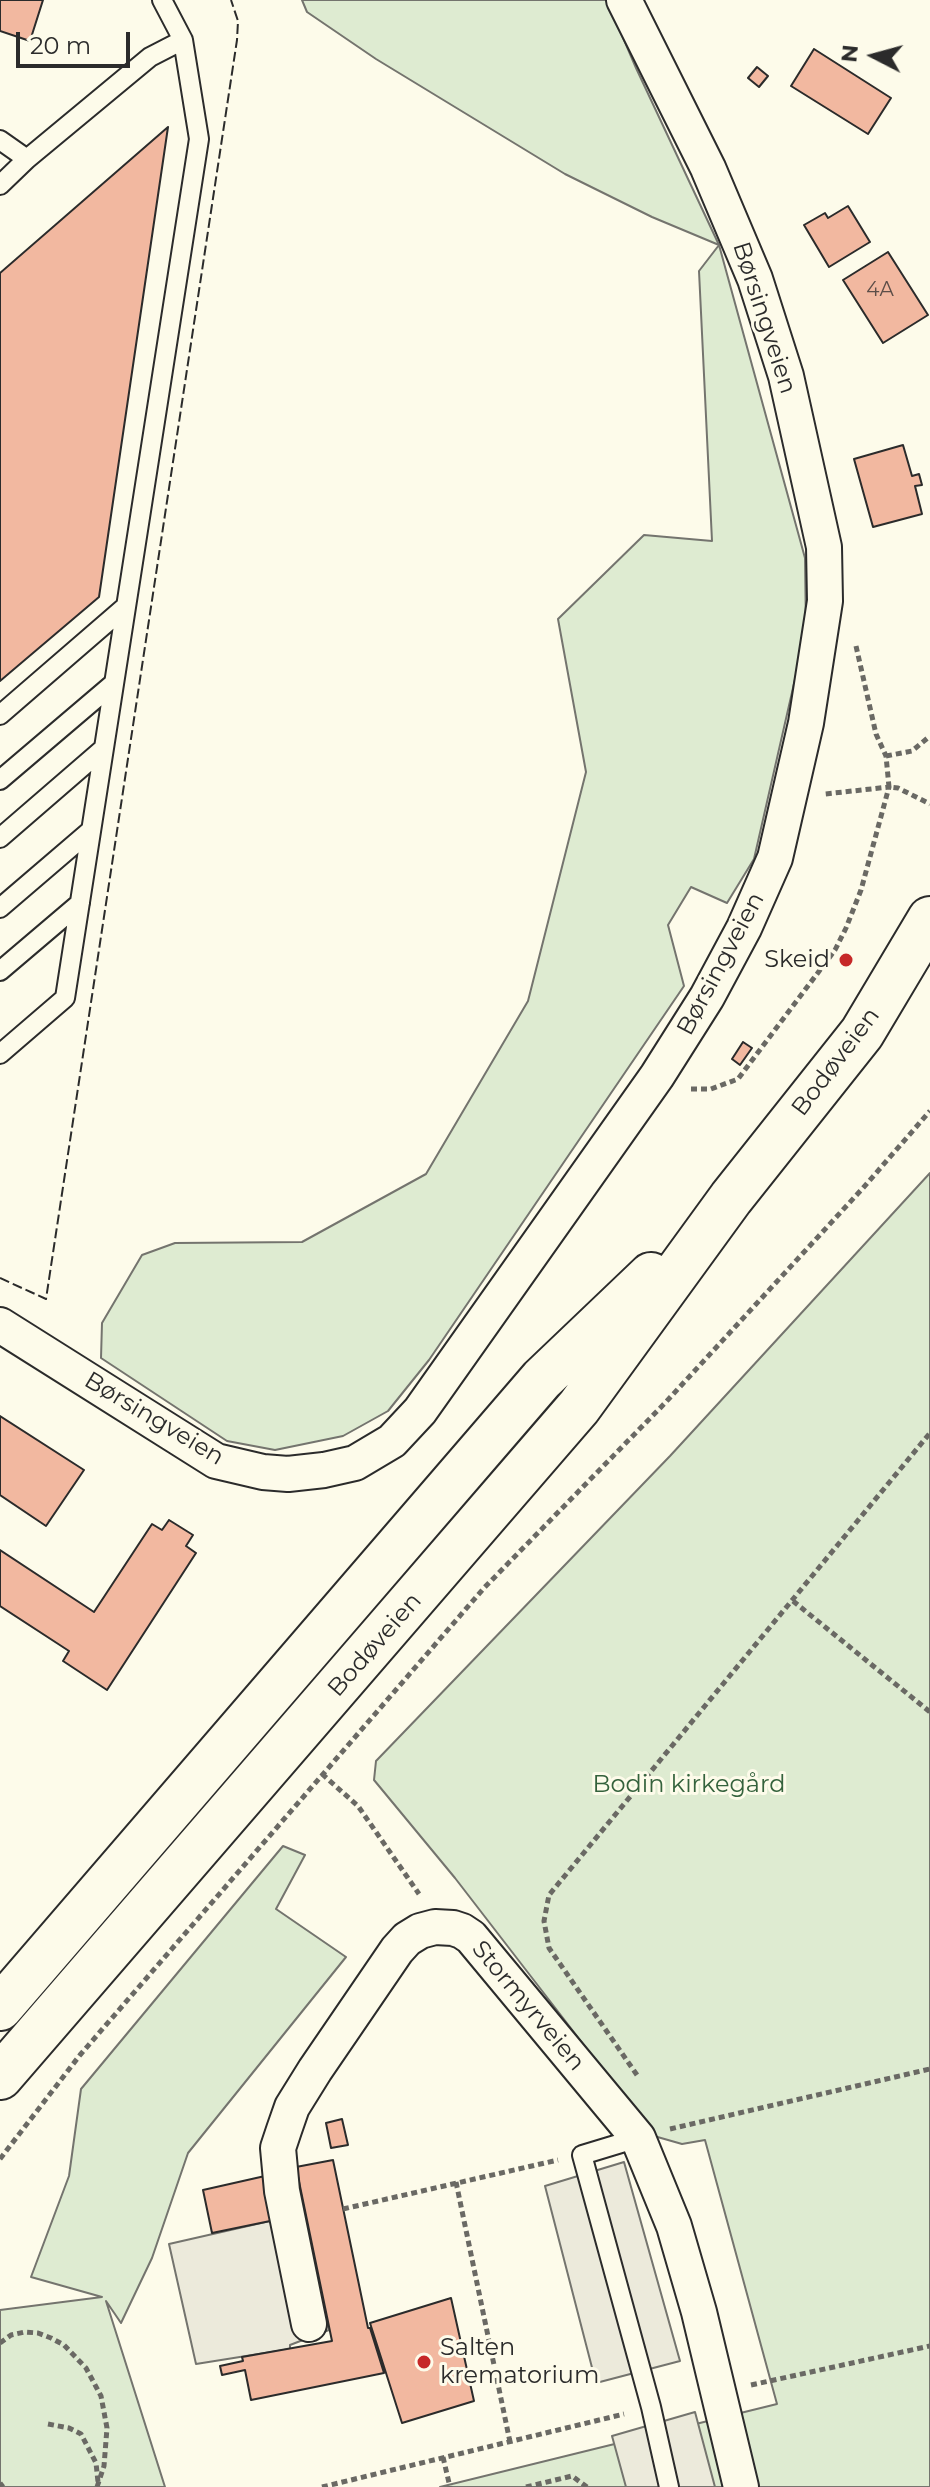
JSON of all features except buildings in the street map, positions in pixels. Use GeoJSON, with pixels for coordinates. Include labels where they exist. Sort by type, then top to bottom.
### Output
{"type":"FeatureCollection","features":[{"type":"Feature","properties":{"kind":"main road","name":"Bodøveien"},"geometry":{"type":"LineString","coordinates":[[0,2077],[579,1407],[731,1198],[862,1033],[930,919]]}},
{"type":"Feature","properties":{"kind":"main road","name":"Bodøveien"},"geometry":{"type":"LineString","coordinates":[[0,2008],[542,1379],[731,1198]]}},
{"type":"Feature","properties":{"kind":"street","name":"Børsingveien"},"geometry":{"type":"LineString","coordinates":[[0,1325],[216,1461],[263,1472],[288,1474],[355,1463],[392,1441],[420,1411],[657,1076],[707,997],[744,928],[775,858],[806,723],[825,601],[824,547],[786,376],[755,279],[708,168],[624,0]]}},
{"type":"Feature","properties":{"kind":"street","name":"Stormyrveien"},"geometry":{"type":"LineString","coordinates":[[435,1927],[453,1928],[471,1937],[638,2138],[674,2226],[699,2312],[741,2487]]}},
{"type":"Feature","properties":{"kind":"street"},"geometry":{"type":"LineString","coordinates":[[309,2324],[282,2191],[278,2148],[292,2107],[397,1950],[420,1931],[435,1927]]}},
{"type":"Feature","properties":{"kind":"lane"},"geometry":{"type":"LineString","coordinates":[[0,1054],[65,998],[199,139],[183,40],[162,0]]}},
{"type":"Feature","properties":{"kind":"lane"},"geometry":{"type":"LineString","coordinates":[[0,185],[150,57],[183,40]]}},
{"type":"Feature","properties":{"kind":"lane"},"geometry":{"type":"LineString","coordinates":[[0,140],[27,159]]}},
{"type":"Feature","properties":{"kind":"lane"},"geometry":{"type":"LineString","coordinates":[[0,715],[126,606]]}},
{"type":"Feature","properties":{"kind":"lane"},"geometry":{"type":"LineString","coordinates":[[0,780],[114,683]]}},
{"type":"Feature","properties":{"kind":"lane"},"geometry":{"type":"LineString","coordinates":[[0,838],[104,748]]}},
{"type":"Feature","properties":{"kind":"lane"},"geometry":{"type":"LineString","coordinates":[[0,908],[91,830]]}},
{"type":"Feature","properties":{"kind":"lane"},"geometry":{"type":"LineString","coordinates":[[0,971],[80,903]]}},
{"type":"Feature","properties":{"kind":"lane"},"geometry":{"type":"LineString","coordinates":[[638,2138],[582,2155],[651,2407],[669,2487]]}},
{"type":"Feature","properties":{"kind":"path"},"geometry":{"type":"LineString","coordinates":[[657,1076],[680,1086],[711,1089],[738,1079],[835,950],[861,890],[889,787],[886,756],[876,734],[849,618],[825,601]]}},
{"type":"Feature","properties":{"kind":"path"},"geometry":{"type":"LineString","coordinates":[[886,756],[912,751],[930,736]]}},
{"type":"Feature","properties":{"kind":"path"},"geometry":{"type":"LineString","coordinates":[[786,809],[821,794],[889,787],[898,788],[930,804]]}},
{"type":"Feature","properties":{"kind":"path"},"geometry":{"type":"LineString","coordinates":[[0,2159],[80,2055],[484,1588],[665,1403],[930,1111]]}},
{"type":"Feature","properties":{"kind":"path"},"geometry":{"type":"LineString","coordinates":[[638,2077],[549,1948],[544,1921],[549,1895],[930,1433]]}},
{"type":"Feature","properties":{"kind":"path"},"geometry":{"type":"LineString","coordinates":[[793,1601],[930,1712]]}},
{"type":"Feature","properties":{"kind":"path"},"geometry":{"type":"LineString","coordinates":[[322,1774],[358,1806],[413,1882],[435,1927]]}},
{"type":"Feature","properties":{"kind":"path"},"geometry":{"type":"LineString","coordinates":[[638,2138],[930,2069]]}},
{"type":"Feature","properties":{"kind":"path"},"geometry":{"type":"LineString","coordinates":[[665,2115],[674,2128]]}},
{"type":"Feature","properties":{"kind":"path"},"geometry":{"type":"LineString","coordinates":[[343,2209],[582,2155]]}},
{"type":"Feature","properties":{"kind":"path"},"geometry":{"type":"LineString","coordinates":[[456,2182],[510,2442]]}},
{"type":"Feature","properties":{"kind":"path"},"geometry":{"type":"LineString","coordinates":[[0,2343],[11,2335],[38,2333],[64,2345],[86,2368],[101,2396],[107,2428],[104,2466],[98,2486]]}},
{"type":"Feature","properties":{"kind":"path"},"geometry":{"type":"LineString","coordinates":[[717,2392],[930,2346]]}},
{"type":"Feature","properties":{"kind":"path"},"geometry":{"type":"LineString","coordinates":[[322,2487],[651,2407]]}},
{"type":"Feature","properties":{"kind":"path"},"geometry":{"type":"LineString","coordinates":[[48,2424],[81,2434],[96,2463],[98,2486]]}},
{"type":"Feature","properties":{"kind":"path"},"geometry":{"type":"LineString","coordinates":[[443,2457],[450,2487]]}},
{"type":"Feature","properties":{"kind":"path"},"geometry":{"type":"LineString","coordinates":[[526,2487],[572,2476],[587,2487]]}},
{"type":"Feature","properties":{"kind":"green space"},"geometry":{"type":"Polygon","coordinates":[[[302,0],[607,0],[719,245],[652,217],[565,174],[376,59],[307,12],[302,0]]]}},
{"type":"Feature","properties":{"kind":"green space"},"geometry":{"type":"Polygon","coordinates":[[[719,245],[805,558],[806,631],[754,859],[727,903],[691,887],[668,925],[684,986],[429,1360],[388,1411],[343,1436],[275,1450],[227,1441],[101,1358],[102,1323],[142,1255],[175,1243],[302,1242],[426,1174],[528,1001],[586,772],[558,619],[644,535],[712,541],[699,271],[719,245]]]}},
{"type":"Feature","properties":{"kind":"green space","name":"Bodin kirkegård"},"geometry":{"type":"Polygon","coordinates":[[[930,1173],[930,2487],[440,2487],[777,2404],[705,2140],[682,2144],[654,2136],[455,1878],[374,1780],[376,1761],[670,1456],[930,1173]]]}},
{"type":"Feature","properties":{"kind":"green space"},"geometry":{"type":"Polygon","coordinates":[[[283,1846],[305,1855],[276,1909],[346,1957],[188,2153],[152,2258],[121,2323],[106,2301],[165,2487],[0,2487],[0,2310],[102,2297],[31,2277],[69,2176],[81,2089],[283,1846]]]}},
{"type":"Feature","properties":{"kind":"shaded area"},"geometry":{"type":"Polygon","coordinates":[[[624,2162],[680,2361],[596,2383],[545,2186],[624,2162]]]}},
{"type":"Feature","properties":{"kind":"shaded area"},"geometry":{"type":"Polygon","coordinates":[[[305,2213],[329,2330],[290,2345],[290,2349],[196,2364],[169,2244],[305,2213]]]}},
{"type":"Feature","properties":{"kind":"shaded area"},"geometry":{"type":"Polygon","coordinates":[[[695,2412],[715,2487],[626,2487],[612,2436],[695,2412]]]}},
{"type":"Feature","properties":{"kind":"fence"},"geometry":{"type":"LineString","coordinates":[[0,1278],[46,1299],[237,40],[238,21],[231,0]]}},
{"type":"Feature","properties":{"kind":"place","name":"Skeid"},"geometry":{"type":"Point","coordinates":[846,960]}},
{"type":"Feature","properties":{"kind":"place","name":"Salten krematorium"},"geometry":{"type":"Point","coordinates":[424,2362]}}]}
